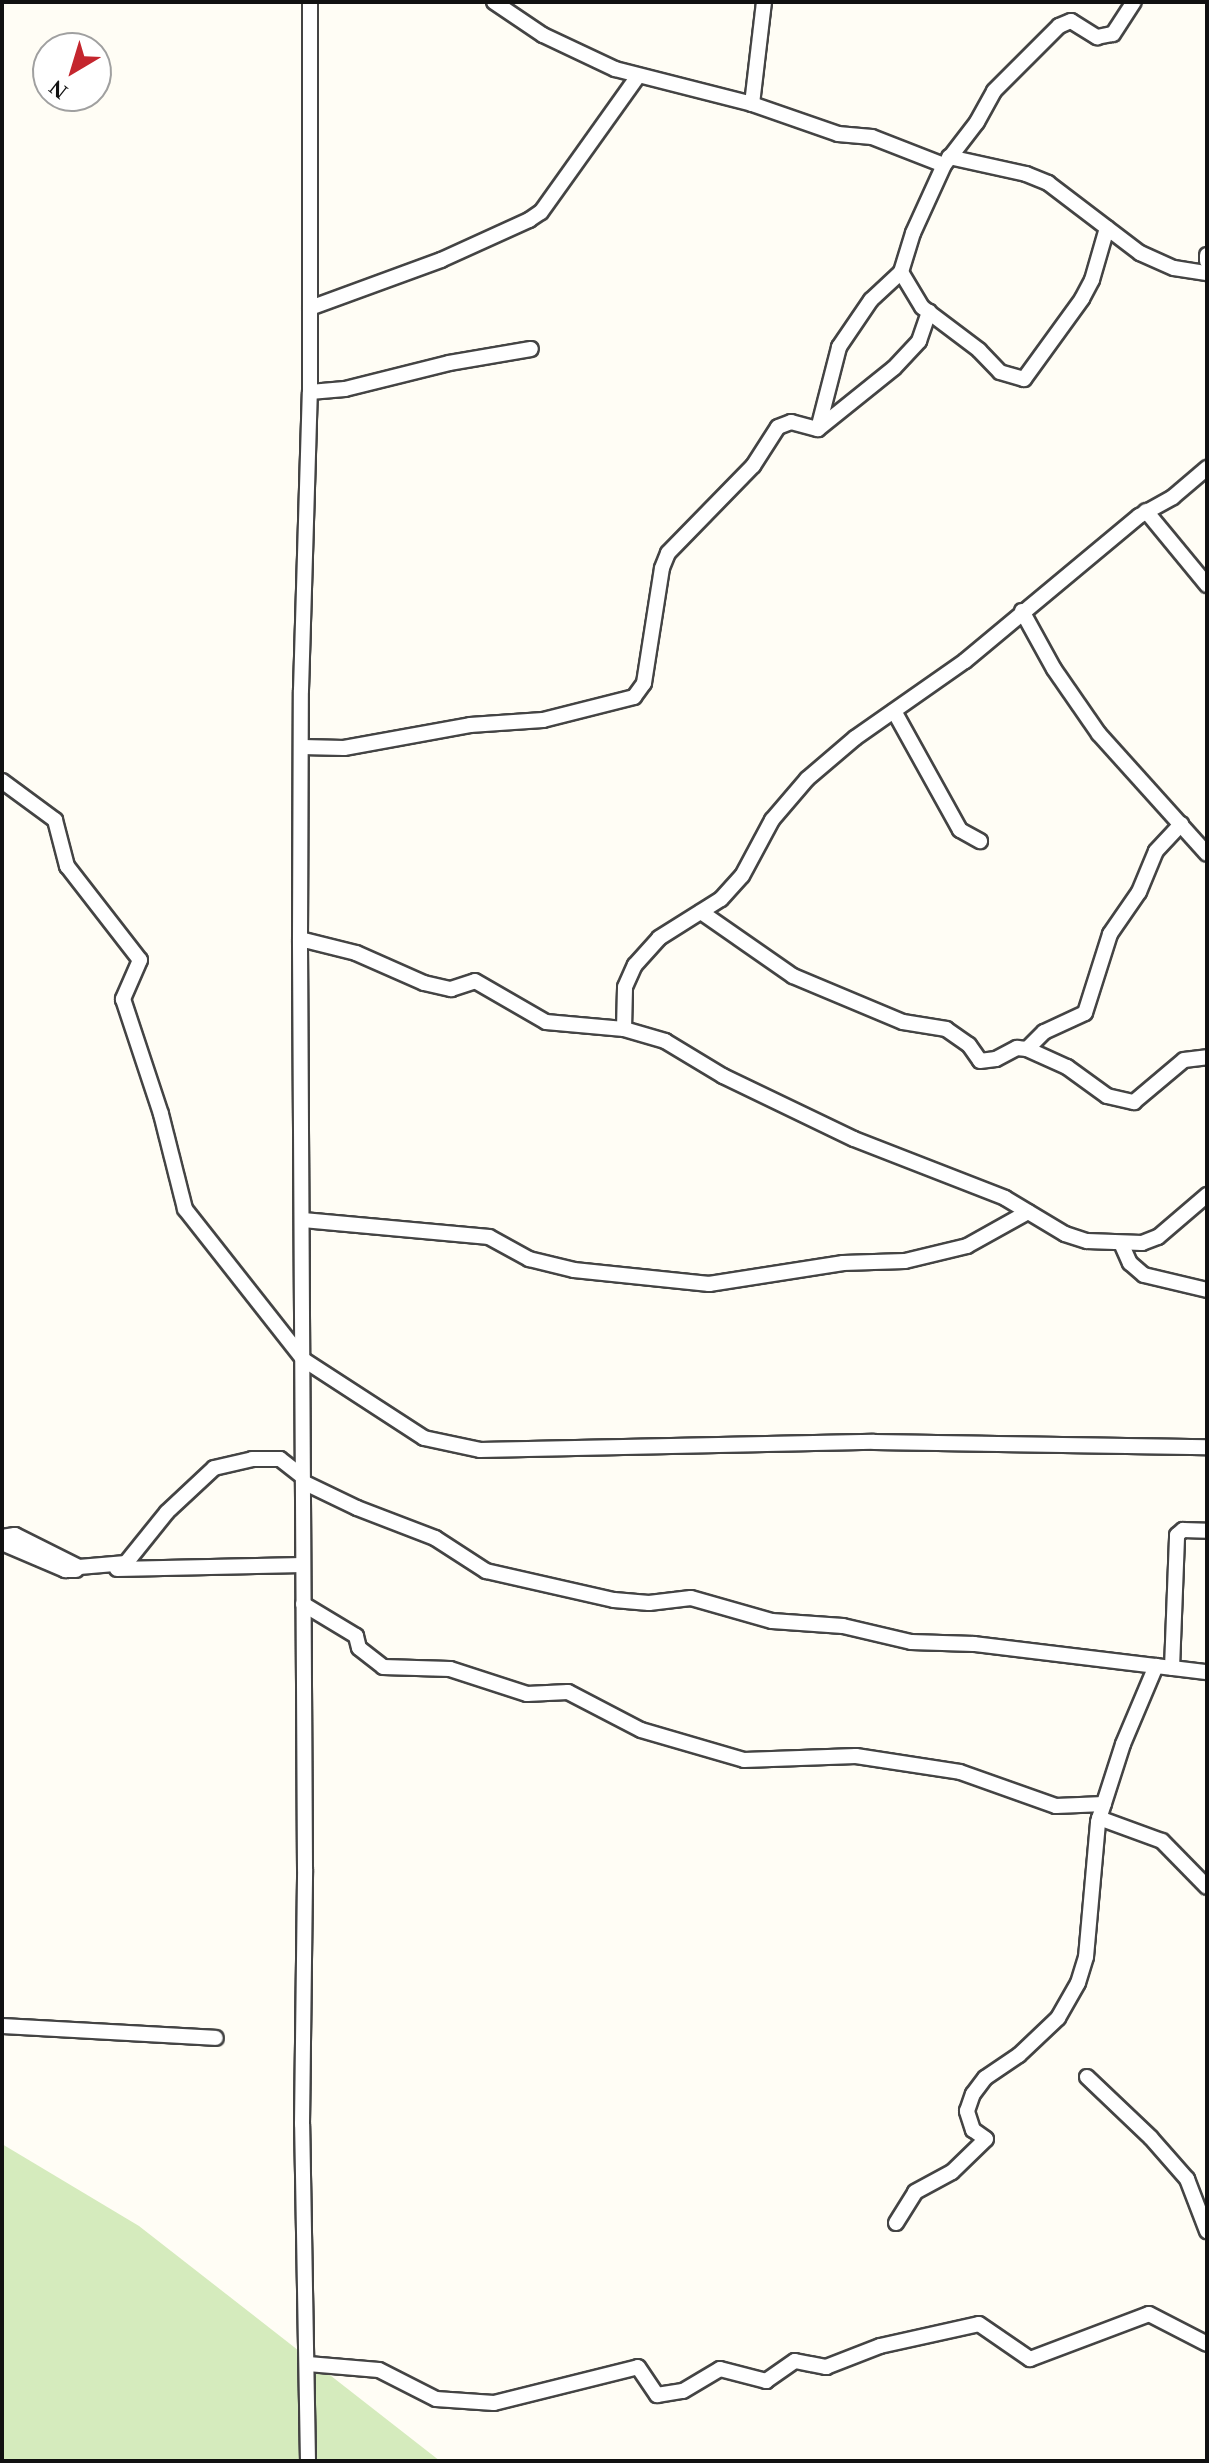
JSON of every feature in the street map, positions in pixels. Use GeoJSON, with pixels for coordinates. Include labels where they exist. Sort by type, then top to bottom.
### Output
{"type":"FeatureCollection","features":[{"type":"Feature","properties":{"kind":"street"},"geometry":{"type":"LineString","coordinates":[[308,2461],[302,2124],[305,1985],[304,1360],[300,939],[310,392],[310,2]]}},
{"type":"Feature","properties":{"kind":"street"},"geometry":{"type":"LineString","coordinates":[[494,2],[543,35],[638,76],[752,104],[838,134],[872,137],[946,161],[1026,174],[1048,183],[1157,263],[1207,273]]}},
{"type":"Feature","properties":{"kind":"street"},"geometry":{"type":"LineString","coordinates":[[752,104],[764,2]]}},
{"type":"Feature","properties":{"kind":"street"},"geometry":{"type":"LineString","coordinates":[[818,429],[839,347],[871,300],[901,272],[913,233],[946,161],[977,122],[994,91],[1059,26],[1071,21],[1097,37],[1113,34],[1134,2]]}},
{"type":"Feature","properties":{"kind":"street"},"geometry":{"type":"LineString","coordinates":[[310,308],[441,260],[541,212],[638,76]]}},
{"type":"Feature","properties":{"kind":"street"},"geometry":{"type":"LineString","coordinates":[[901,272],[914,297],[929,312],[979,350],[1000,372],[1024,379],[1082,299],[1092,280],[1107,228]]}},
{"type":"Feature","properties":{"kind":"street"},"geometry":{"type":"LineString","coordinates":[[818,429],[894,368],[919,341],[929,312]]}},
{"type":"Feature","properties":{"kind":"street"},"geometry":{"type":"LineString","coordinates":[[310,392],[345,389],[449,363],[531,349]]}},
{"type":"Feature","properties":{"kind":"street"},"geometry":{"type":"LineString","coordinates":[[302,747],[344,748],[470,725],[543,720],[634,697],[644,683],[662,568],[668,553],[753,466],[778,427],[791,422],[818,429]]}},
{"type":"Feature","properties":{"kind":"street"},"geometry":{"type":"LineString","coordinates":[[624,1029],[625,987],[635,965],[659,938],[721,899],[742,876],[772,820],[807,779],[894,711],[980,650],[1022,611],[1146,511],[1173,497],[1207,468]]}},
{"type":"Feature","properties":{"kind":"street"},"geometry":{"type":"LineString","coordinates":[[1146,511],[1207,585]]}},
{"type":"Feature","properties":{"kind":"street"},"geometry":{"type":"LineString","coordinates":[[1022,611],[1086,716],[1128,770],[1207,854]]}},
{"type":"Feature","properties":{"kind":"street"},"geometry":{"type":"LineString","coordinates":[[894,711],[960,830],[980,841]]}},
{"type":"Feature","properties":{"kind":"street"},"geometry":{"type":"LineString","coordinates":[[2,781],[55,820],[67,866],[140,960],[123,999],[161,1114],[185,1209],[304,1360],[424,1438],[480,1450],[874,1442],[1207,1447]]}},
{"type":"Feature","properties":{"kind":"street"},"geometry":{"type":"LineString","coordinates":[[1027,1049],[1044,1032],[1085,1013],[1110,934],[1139,892],[1156,851],[1181,824]]}},
{"type":"Feature","properties":{"kind":"street"},"geometry":{"type":"LineString","coordinates":[[701,912],[793,976],[903,1022],[946,1029],[969,1045],[980,1061],[996,1059],[1017,1048],[1027,1049],[1050,1057],[1107,1096],[1123,1102],[1134,1102],[1143,1097],[1184,1060],[1207,1057]]}},
{"type":"Feature","properties":{"kind":"street"},"geometry":{"type":"LineString","coordinates":[[300,939],[356,953],[424,983],[451,989],[475,981],[546,1022],[624,1029],[676,1045],[723,1076],[867,1145],[1005,1198],[1076,1238],[1142,1243],[1158,1237],[1207,1195]]}},
{"type":"Feature","properties":{"kind":"street"},"geometry":{"type":"LineString","coordinates":[[303,1220],[489,1237],[529,1259],[574,1270],[709,1284],[843,1263],[905,1261],[967,1246],[1028,1212]]}},
{"type":"Feature","properties":{"kind":"street"},"geometry":{"type":"LineString","coordinates":[[1121,1243],[1130,1263],[1144,1275],[1207,1290]]}},
{"type":"Feature","properties":{"kind":"street"},"geometry":{"type":"LineString","coordinates":[[2,1537],[15,1535],[79,1567],[126,1563],[167,1512],[214,1468],[252,1459],[280,1459],[302,1479],[357,1508],[435,1538],[486,1571],[508,1578],[614,1600],[707,1600],[751,1617],[843,1626],[911,1642],[974,1644],[1207,1672]]}},
{"type":"Feature","properties":{"kind":"street"},"geometry":{"type":"LineString","coordinates":[[1172,1668],[1177,1535],[1183,1530],[1207,1531]]}},
{"type":"Feature","properties":{"kind":"street"},"geometry":{"type":"LineString","coordinates":[[2,1543],[65,1570],[303,1565]]}},
{"type":"Feature","properties":{"kind":"street"},"geometry":{"type":"LineString","coordinates":[[303,1604],[356,1636],[359,1648],[383,1667],[450,1669],[527,1694],[568,1692],[654,1735],[744,1760],[856,1756],[960,1772],[987,1779],[1029,1799],[1056,1806],[1102,1811],[1162,1841],[1207,1887]]}},
{"type":"Feature","properties":{"kind":"street"},"geometry":{"type":"LineString","coordinates":[[896,2223],[915,2192],[952,2172],[986,2139],[973,2130],[967,2111],[973,2094],[985,2078],[1019,2055],[1058,2018],[1078,1983],[1086,1957],[1102,1811],[1123,1744],[1156,1666]]}},
{"type":"Feature","properties":{"kind":"street"},"geometry":{"type":"LineString","coordinates":[[3,2029],[216,2038]]}},
{"type":"Feature","properties":{"kind":"street"},"geometry":{"type":"LineString","coordinates":[[1087,2077],[1151,2138],[1187,2179],[1207,2231]]}},
{"type":"Feature","properties":{"kind":"street"},"geometry":{"type":"LineString","coordinates":[[308,2364],[379,2370],[436,2399],[494,2403],[638,2367],[657,2395],[683,2391],[720,2369],[766,2381],[795,2361],[826,2367],[880,2346],[979,2324],[1030,2359],[1149,2314],[1207,2344]]}},
{"type":"Feature","properties":{"kind":"green space"},"geometry":{"type":"Polygon","coordinates":[[[2,2144],[139,2226],[440,2461],[2,2461],[2,2144]]]}}]}
